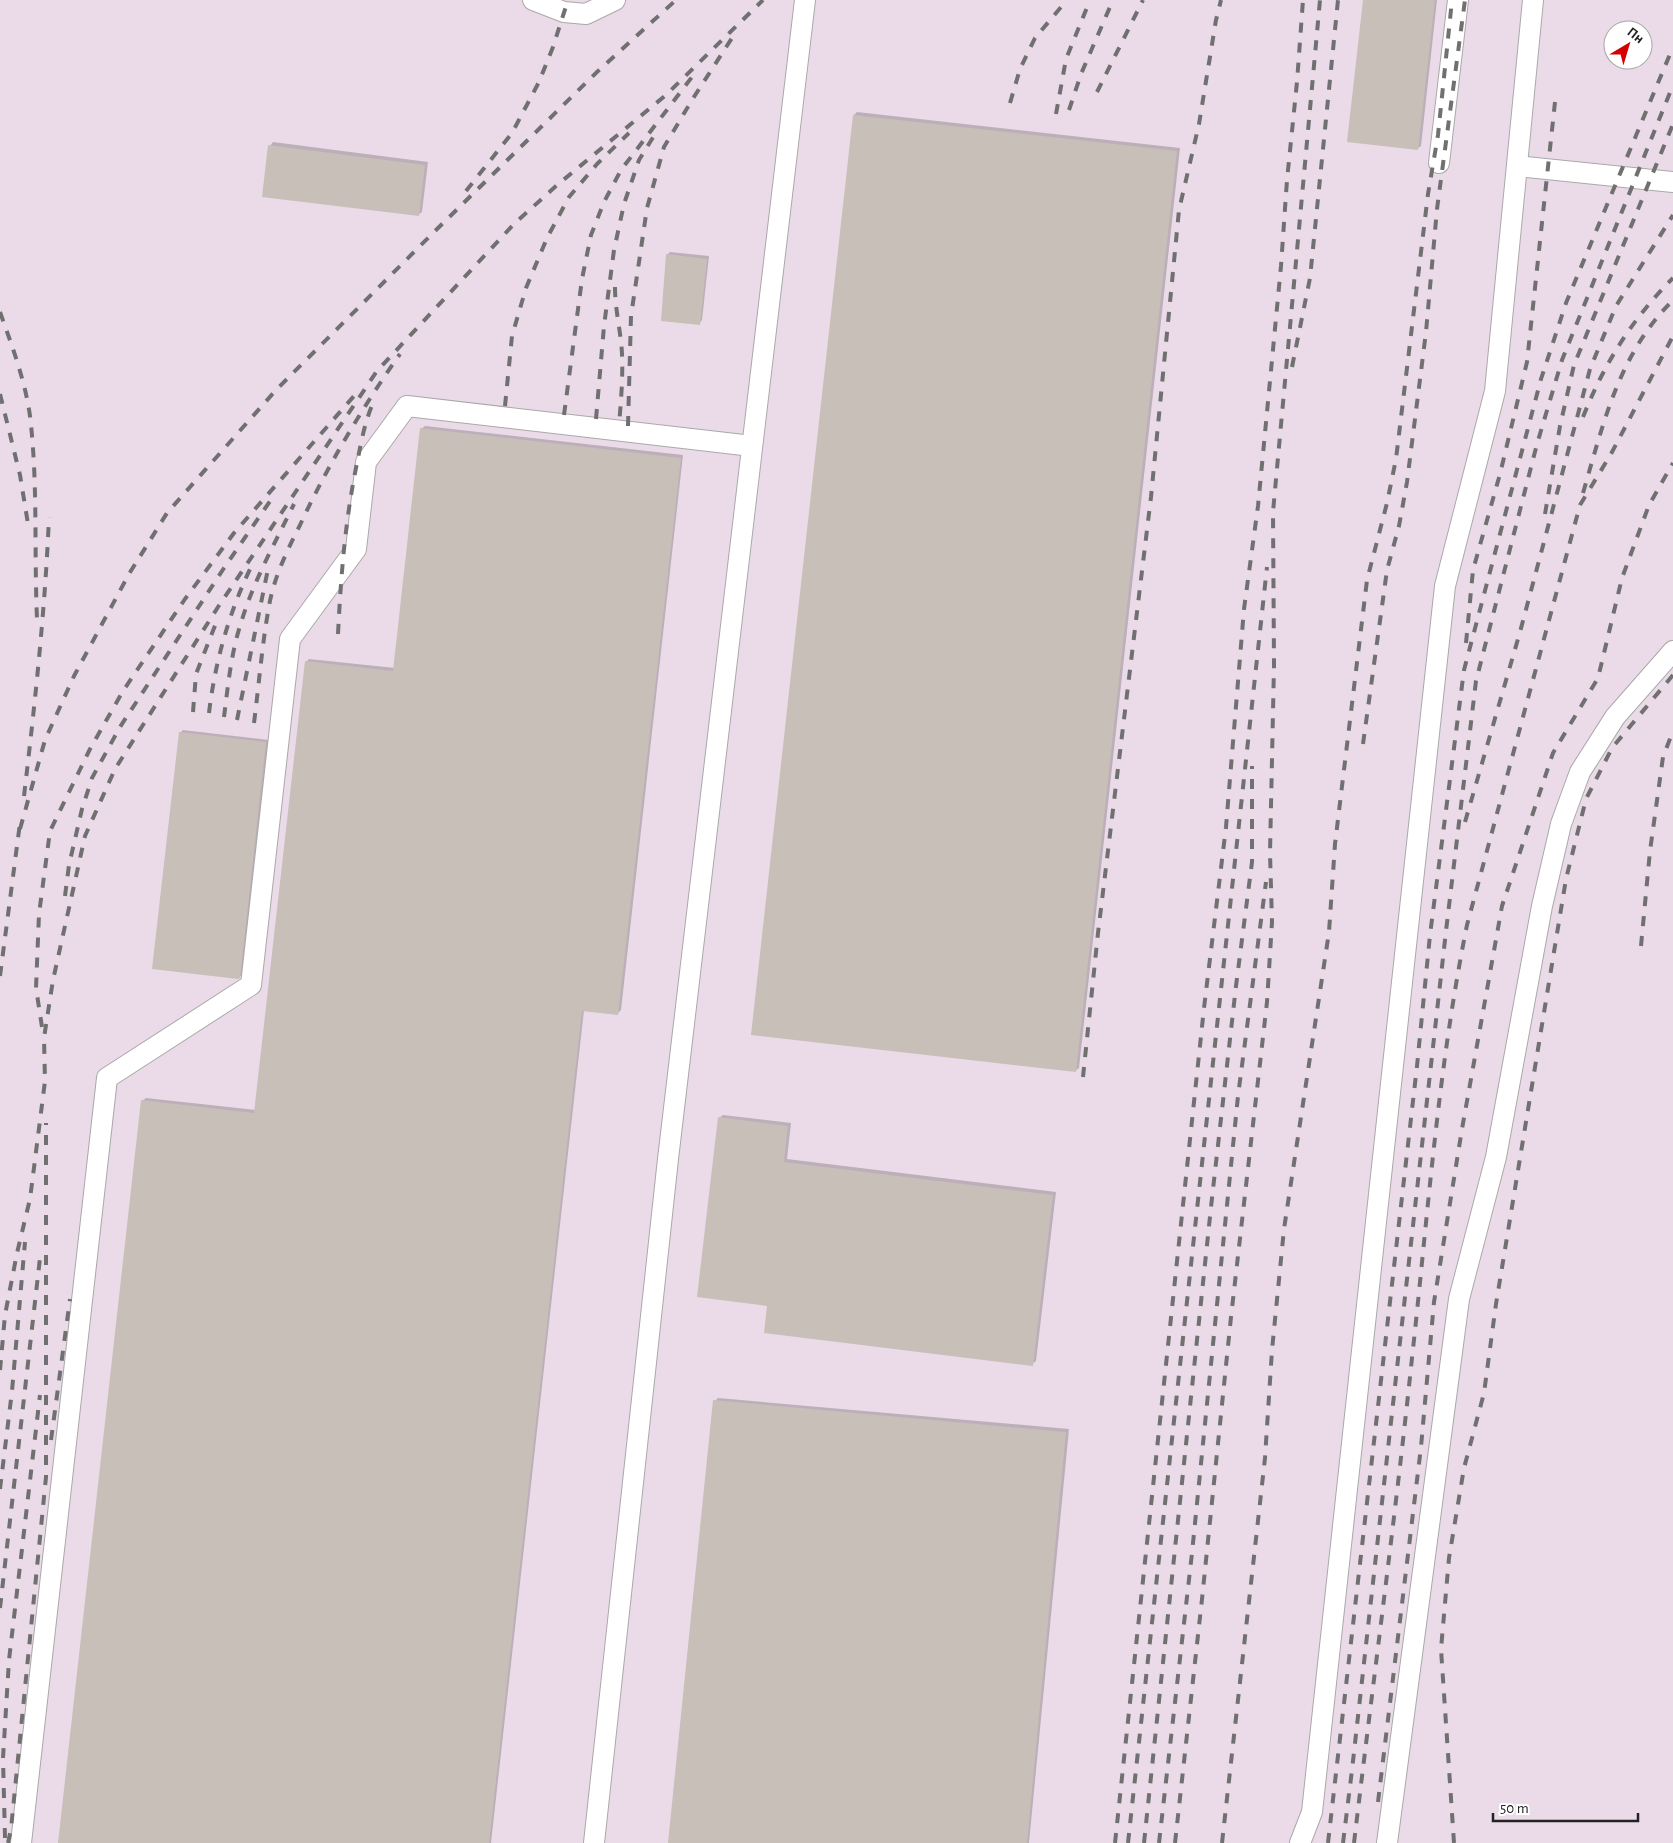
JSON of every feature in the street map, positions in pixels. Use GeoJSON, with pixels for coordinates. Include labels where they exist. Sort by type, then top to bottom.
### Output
{"type":"FeatureCollection","features":[{"type":"Feature","properties":{"kind":"lane"},"geometry":{"type":"LineString","coordinates":[[533,0],[564,12],[586,14],[615,0]]}},
{"type":"Feature","properties":{"kind":"lane"},"geometry":{"type":"LineString","coordinates":[[594,1843],[668,1159],[805,0]]}},
{"type":"Feature","properties":{"kind":"lane"},"geometry":{"type":"LineString","coordinates":[[1439,163],[1458,0]]}},
{"type":"Feature","properties":{"kind":"lane"},"geometry":{"type":"LineString","coordinates":[[1300,1843],[1312,1812],[1445,586],[1495,391],[1533,0]]}},
{"type":"Feature","properties":{"kind":"lane"},"geometry":{"type":"LineString","coordinates":[[1517,166],[1672,180]]}},
{"type":"Feature","properties":{"kind":"lane"},"geometry":{"type":"LineString","coordinates":[[21,1843],[107,1078],[251,985],[290,639],[356,549],[366,462],[407,406],[752,446]]}},
{"type":"Feature","properties":{"kind":"lane"},"geometry":{"type":"LineString","coordinates":[[1387,1843],[1459,1299],[1496,1157],[1542,906],[1561,824],[1580,772],[1610,725],[1673,651]]}},
{"type":"Feature","properties":{"kind":"shaded area"},"geometry":{"type":"Polygon","coordinates":[[[0,0],[1673,0],[1673,1843],[0,1843],[0,0]]]}},
{"type":"Feature","properties":{"kind":"building"},"geometry":{"type":"Polygon","coordinates":[[[1363,0],[1435,0],[1418,150],[1347,142],[1363,0]]]}},
{"type":"Feature","properties":{"kind":"building"},"geometry":{"type":"Polygon","coordinates":[[[853,115],[1177,151],[1076,1072],[751,1035],[853,115]]]}},
{"type":"Feature","properties":{"kind":"building"},"geometry":{"type":"Polygon","coordinates":[[[268,145],[425,165],[419,216],[262,197],[268,145]]]}},
{"type":"Feature","properties":{"kind":"building"},"geometry":{"type":"Polygon","coordinates":[[[666,254],[707,259],[700,325],[661,321],[666,254]]]}},
{"type":"Feature","properties":{"kind":"building"},"geometry":{"type":"Polygon","coordinates":[[[420,428],[681,458],[618,1015],[582,1011],[489,1843],[58,1843],[141,1100],[254,1113],[305,661],[393,671],[420,428]]]}},
{"type":"Feature","properties":{"kind":"building"},"geometry":{"type":"Polygon","coordinates":[[[179,732],[266,742],[240,978],[238,979],[152,969],[179,732]]]}},
{"type":"Feature","properties":{"kind":"building"},"geometry":{"type":"Polygon","coordinates":[[[718,1117],[788,1126],[784,1162],[1053,1195],[1033,1366],[764,1333],[767,1306],[697,1297],[718,1117]]]}},
{"type":"Feature","properties":{"kind":"building"},"geometry":{"type":"Polygon","coordinates":[[[713,1400],[1066,1432],[1027,1843],[668,1843],[713,1400]]]}},
{"type":"Feature","properties":{"kind":"railway"},"geometry":{"type":"LineString","coordinates":[[466,191],[512,133],[539,82],[553,47],[568,0]]}},
{"type":"Feature","properties":{"kind":"railway"},"geometry":{"type":"LineString","coordinates":[[20,829],[45,740],[74,676],[129,574],[167,513],[276,390],[597,72],[676,0]]}},
{"type":"Feature","properties":{"kind":"railway"},"geometry":{"type":"LineString","coordinates":[[0,1370],[5,1315],[30,1199],[45,1081],[44,1038],[53,980],[85,836],[115,769],[218,607],[377,371],[514,224],[556,186],[666,95],[763,0]]}},
{"type":"Feature","properties":{"kind":"railway"},"geometry":{"type":"LineString","coordinates":[[1010,103],[1020,69],[1035,38],[1067,0]]}},
{"type":"Feature","properties":{"kind":"railway"},"geometry":{"type":"LineString","coordinates":[[1056,114],[1066,59],[1090,0]]}},
{"type":"Feature","properties":{"kind":"railway"},"geometry":{"type":"LineString","coordinates":[[1069,110],[1081,74],[1113,0]]}},
{"type":"Feature","properties":{"kind":"railway"},"geometry":{"type":"LineString","coordinates":[[1097,92],[1143,0]]}},
{"type":"Feature","properties":{"kind":"railway"},"geometry":{"type":"LineString","coordinates":[[1083,1077],[1098,933],[1151,497],[1179,210],[1199,124],[1221,0]]}},
{"type":"Feature","properties":{"kind":"railway"},"geometry":{"type":"LineString","coordinates":[[1115,1843],[1204,1008],[1226,827],[1244,609],[1258,506],[1281,266],[1303,0]]}},
{"type":"Feature","properties":{"kind":"railway"},"geometry":{"type":"LineString","coordinates":[[1175,1843],[1231,1317],[1267,1002],[1272,922],[1270,853],[1274,665],[1273,512],[1320,0]]}},
{"type":"Feature","properties":{"kind":"railway"},"geometry":{"type":"LineString","coordinates":[[1292,367],[1310,278],[1338,0]]}},
{"type":"Feature","properties":{"kind":"railway"},"geometry":{"type":"LineString","coordinates":[[1222,1843],[1265,1458],[1272,1350],[1284,1229],[1329,932],[1335,844],[1367,580],[1387,503],[1396,459],[1428,194],[1438,135],[1452,0]]}},
{"type":"Feature","properties":{"kind":"railway"},"geometry":{"type":"LineString","coordinates":[[1363,744],[1387,570],[1399,526],[1407,482],[1426,332],[1437,209],[1465,0]]}},
{"type":"Feature","properties":{"kind":"railway"},"geometry":{"type":"LineString","coordinates":[[628,426],[631,316],[647,208],[664,147],[732,38]]}},
{"type":"Feature","properties":{"kind":"railway"},"geometry":{"type":"LineString","coordinates":[[1328,1843],[1417,1066],[1430,935],[1464,670],[1541,379],[1566,303],[1673,47]]}},
{"type":"Feature","properties":{"kind":"railway"},"geometry":{"type":"LineString","coordinates":[[564,415],[582,279],[591,235],[604,202],[621,170],[692,77]]}},
{"type":"Feature","properties":{"kind":"railway"},"geometry":{"type":"LineString","coordinates":[[1343,1843],[1476,681],[1537,444],[1562,360],[1673,85]]}},
{"type":"Feature","properties":{"kind":"railway"},"geometry":{"type":"LineString","coordinates":[[1466,643],[1473,570],[1500,474],[1527,362],[1555,102]]}},
{"type":"Feature","properties":{"kind":"railway"},"geometry":{"type":"LineString","coordinates":[[1545,514],[1560,426],[1574,365],[1673,124]]}},
{"type":"Feature","properties":{"kind":"railway"},"geometry":{"type":"LineString","coordinates":[[596,419],[604,326],[614,250],[624,204],[639,160],[657,131]]}},
{"type":"Feature","properties":{"kind":"railway"},"geometry":{"type":"LineString","coordinates":[[505,406],[512,336],[526,288],[547,238],[569,197],[597,164],[629,133]]}},
{"type":"Feature","properties":{"kind":"railway"},"geometry":{"type":"LineString","coordinates":[[1465,822],[1520,632],[1590,369],[1616,306],[1673,215]]}},
{"type":"Feature","properties":{"kind":"railway"},"geometry":{"type":"LineString","coordinates":[[1583,417],[1591,397],[1620,343],[1658,294],[1673,278]]}},
{"type":"Feature","properties":{"kind":"railway"},"geometry":{"type":"LineString","coordinates":[[615,287],[622,354],[619,425]]}},
{"type":"Feature","properties":{"kind":"railway"},"geometry":{"type":"LineString","coordinates":[[1583,493],[1606,415],[1626,366],[1654,321],[1673,300]]}},
{"type":"Feature","properties":{"kind":"railway"},"geometry":{"type":"LineString","coordinates":[[0,312],[21,376],[30,416],[35,492],[37,619]]}},
{"type":"Feature","properties":{"kind":"railway"},"geometry":{"type":"LineString","coordinates":[[1354,1843],[1412,1358],[1441,1087],[1448,1033],[1467,925],[1580,505],[1611,454],[1673,336]]}},
{"type":"Feature","properties":{"kind":"railway"},"geometry":{"type":"LineString","coordinates":[[254,723],[269,606],[282,564],[334,459],[372,395],[400,354]]}},
{"type":"Feature","properties":{"kind":"railway"},"geometry":{"type":"LineString","coordinates":[[0,394],[20,475],[29,530]]}},
{"type":"Feature","properties":{"kind":"railway"},"geometry":{"type":"LineString","coordinates":[[42,1027],[36,988],[39,914],[50,831],[90,749],[123,691],[185,599],[234,533],[354,396]]}},
{"type":"Feature","properties":{"kind":"railway"},"geometry":{"type":"LineString","coordinates":[[338,634],[342,569],[349,506],[364,432],[374,401]]}},
{"type":"Feature","properties":{"kind":"railway"},"geometry":{"type":"LineString","coordinates":[[1378,1802],[1421,1447],[1434,1302],[1462,1129],[1502,906],[1553,753],[1598,678],[1622,578],[1649,505],[1673,463]]}},
{"type":"Feature","properties":{"kind":"railway"},"geometry":{"type":"LineString","coordinates":[[65,896],[69,865],[82,809],[92,778],[120,727],[275,494]]}},
{"type":"Feature","properties":{"kind":"railway"},"geometry":{"type":"LineString","coordinates":[[224,717],[232,658],[246,608],[265,563],[294,504]]}},
{"type":"Feature","properties":{"kind":"railway"},"geometry":{"type":"LineString","coordinates":[[24,796],[39,657],[49,517]]}},
{"type":"Feature","properties":{"kind":"railway"},"geometry":{"type":"LineString","coordinates":[[209,713],[215,675],[224,638],[236,601],[252,565]]}},
{"type":"Feature","properties":{"kind":"railway"},"geometry":{"type":"LineString","coordinates":[[1128,1843],[1267,567]]}},
{"type":"Feature","properties":{"kind":"railway"},"geometry":{"type":"LineString","coordinates":[[237,720],[268,569]]}},
{"type":"Feature","properties":{"kind":"railway"},"geometry":{"type":"LineString","coordinates":[[193,712],[196,674],[218,618]]}},
{"type":"Feature","properties":{"kind":"railway"},"geometry":{"type":"LineString","coordinates":[[1454,1843],[1441,1649],[1449,1558],[1464,1468],[1484,1393],[1496,1304],[1566,879],[1586,799],[1612,748],[1673,675]]}},
{"type":"Feature","properties":{"kind":"railway"},"geometry":{"type":"LineString","coordinates":[[1641,946],[1650,851],[1663,757],[1673,731]]}},
{"type":"Feature","properties":{"kind":"railway"},"geometry":{"type":"LineString","coordinates":[[1144,1843],[1211,1207],[1252,862],[1252,766]]}},
{"type":"Feature","properties":{"kind":"railway"},"geometry":{"type":"LineString","coordinates":[[0,976],[20,823]]}},
{"type":"Feature","properties":{"kind":"railway"},"geometry":{"type":"LineString","coordinates":[[1159,1843],[1192,1553],[1238,1096],[1266,882]]}},
{"type":"Feature","properties":{"kind":"railway"},"geometry":{"type":"LineString","coordinates":[[8,1843],[11,1829],[46,1477],[46,1123]]}},
{"type":"Feature","properties":{"kind":"railway"},"geometry":{"type":"LineString","coordinates":[[0,1489],[12,1391],[25,1242]]}},
{"type":"Feature","properties":{"kind":"railway"},"geometry":{"type":"LineString","coordinates":[[0,1608],[40,1258]]}},
{"type":"Feature","properties":{"kind":"railway"},"geometry":{"type":"LineString","coordinates":[[51,1440],[70,1299]]}},
{"type":"Feature","properties":{"kind":"railway"},"geometry":{"type":"LineString","coordinates":[[5,1838],[3,1758],[9,1660],[40,1395]]}}]}
